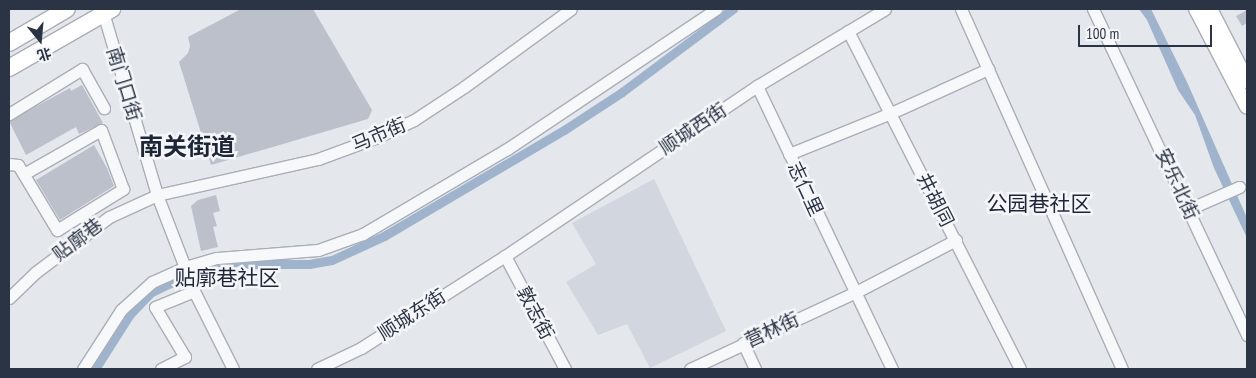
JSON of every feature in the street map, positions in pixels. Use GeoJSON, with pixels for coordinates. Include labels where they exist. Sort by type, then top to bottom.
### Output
{"type":"FeatureCollection","features":[{"type":"Feature","properties":{"kind":"highway"},"geometry":{"type":"LineString","coordinates":[[9,43],[67,9]]}},
{"type":"Feature","properties":{"kind":"highway"},"geometry":{"type":"LineString","coordinates":[[9,68],[106,10]]}},
{"type":"Feature","properties":{"kind":"main road"},"geometry":{"type":"LineString","coordinates":[[1196,9],[1247,108]]}},
{"type":"Feature","properties":{"kind":"main road"},"geometry":{"type":"LineString","coordinates":[[1210,9],[1247,81]]}},
{"type":"Feature","properties":{"kind":"street","name":"马市街"},"geometry":{"type":"LineString","coordinates":[[157,195],[318,159],[375,138],[414,120],[464,87],[571,9]]}},
{"type":"Feature","properties":{"kind":"street"},"geometry":{"type":"LineString","coordinates":[[84,369],[121,310],[152,282],[184,267],[217,258],[318,250],[363,234],[507,149],[716,9]]}},
{"type":"Feature","properties":{"kind":"street","name":"顺城西街"},"geometry":{"type":"LineString","coordinates":[[505,256],[757,86],[885,9]]}},
{"type":"Feature","properties":{"kind":"street"},"geometry":{"type":"LineString","coordinates":[[961,9],[1122,369]]}},
{"type":"Feature","properties":{"kind":"street","name":"安乐北街"},"geometry":{"type":"LineString","coordinates":[[1093,9],[1247,335]]}},
{"type":"Feature","properties":{"kind":"street","name":"南门口街"},"geometry":{"type":"LineString","coordinates":[[106,10],[157,195],[194,291],[233,369]]}},
{"type":"Feature","properties":{"kind":"street","name":"井胡同"},"geometry":{"type":"LineString","coordinates":[[848,31],[1020,369]]}},
{"type":"Feature","properties":{"kind":"street"},"geometry":{"type":"LineString","coordinates":[[789,154],[891,113],[988,68]]}},
{"type":"Feature","properties":{"kind":"street"},"geometry":{"type":"LineString","coordinates":[[9,114],[82,69],[104,108]]}},
{"type":"Feature","properties":{"kind":"street","name":"志仁里"},"geometry":{"type":"LineString","coordinates":[[757,86],[892,369]]}},
{"type":"Feature","properties":{"kind":"street"},"geometry":{"type":"LineString","coordinates":[[9,164],[18,164],[57,230],[123,189],[101,130],[24,174]]}},
{"type":"Feature","properties":{"kind":"street"},"geometry":{"type":"LineString","coordinates":[[1189,209],[1239,187]]}},
{"type":"Feature","properties":{"kind":"street","name":"贴廓巷"},"geometry":{"type":"LineString","coordinates":[[9,298],[36,272],[108,217],[157,195]]}},
{"type":"Feature","properties":{"kind":"street","name":"营林街"},"geometry":{"type":"LineString","coordinates":[[690,369],[854,292],[956,240]]}},
{"type":"Feature","properties":{"kind":"street","name":"顺城东街"},"geometry":{"type":"LineString","coordinates":[[317,369],[361,348],[505,256]]}},
{"type":"Feature","properties":{"kind":"street","name":"敦志街"},"geometry":{"type":"LineString","coordinates":[[505,256],[565,369]]}},
{"type":"Feature","properties":{"kind":"street"},"geometry":{"type":"LineString","coordinates":[[161,369],[184,357],[155,307],[194,291]]}},
{"type":"Feature","properties":{"kind":"street"},"geometry":{"type":"LineString","coordinates":[[743,343],[755,369]]}},
{"type":"Feature","properties":{"kind":"shaded area"},"geometry":{"type":"Polygon","coordinates":[[[654,179],[726,331],[650,368],[627,324],[598,335],[566,282],[596,264],[572,223],[654,179]]]}},
{"type":"Feature","properties":{"kind":"water"},"geometry":{"type":"Polygon","coordinates":[[[1139,9],[1151,9],[1187,82],[1247,218],[1247,238],[1214,168],[1195,115],[1178,90],[1147,20],[1139,9]]]}},
{"type":"Feature","properties":{"kind":"building"},"geometry":{"type":"Polygon","coordinates":[[[241,9],[313,9],[372,110],[368,119],[211,165],[179,62],[188,53],[190,46],[188,37],[241,9]]]}},
{"type":"Feature","properties":{"kind":"building"},"geometry":{"type":"Polygon","coordinates":[[[1247,10],[1247,23],[1242,26],[1236,16],[1247,10]]]}},
{"type":"Feature","properties":{"kind":"building"},"geometry":{"type":"Polygon","coordinates":[[[82,85],[103,123],[79,134],[76,127],[26,155],[9,121],[70,88],[71,91],[82,85]]]}},
{"type":"Feature","properties":{"kind":"building"},"geometry":{"type":"Polygon","coordinates":[[[94,145],[107,168],[114,186],[60,220],[36,180],[94,145]]]}},
{"type":"Feature","properties":{"kind":"building"},"geometry":{"type":"Polygon","coordinates":[[[216,195],[220,211],[213,213],[217,226],[213,227],[218,247],[201,251],[191,206],[198,200],[216,195]]]}},
{"type":"Feature","properties":{"kind":"waterway"},"geometry":{"type":"LineString","coordinates":[[95,369],[130,314],[150,293],[168,284],[223,264],[309,264],[332,260],[384,236],[564,130],[622,92],[733,9]]}},
{"type":"Feature","properties":{"kind":"district","name":"南关街道"},"geometry":{"type":"Point","coordinates":[187,147]}},
{"type":"Feature","properties":{"kind":"district","name":"公园巷社区"},"geometry":{"type":"Point","coordinates":[1039,204]}},
{"type":"Feature","properties":{"kind":"district","name":"贴廓巷社区"},"geometry":{"type":"Point","coordinates":[227,278]}}]}
